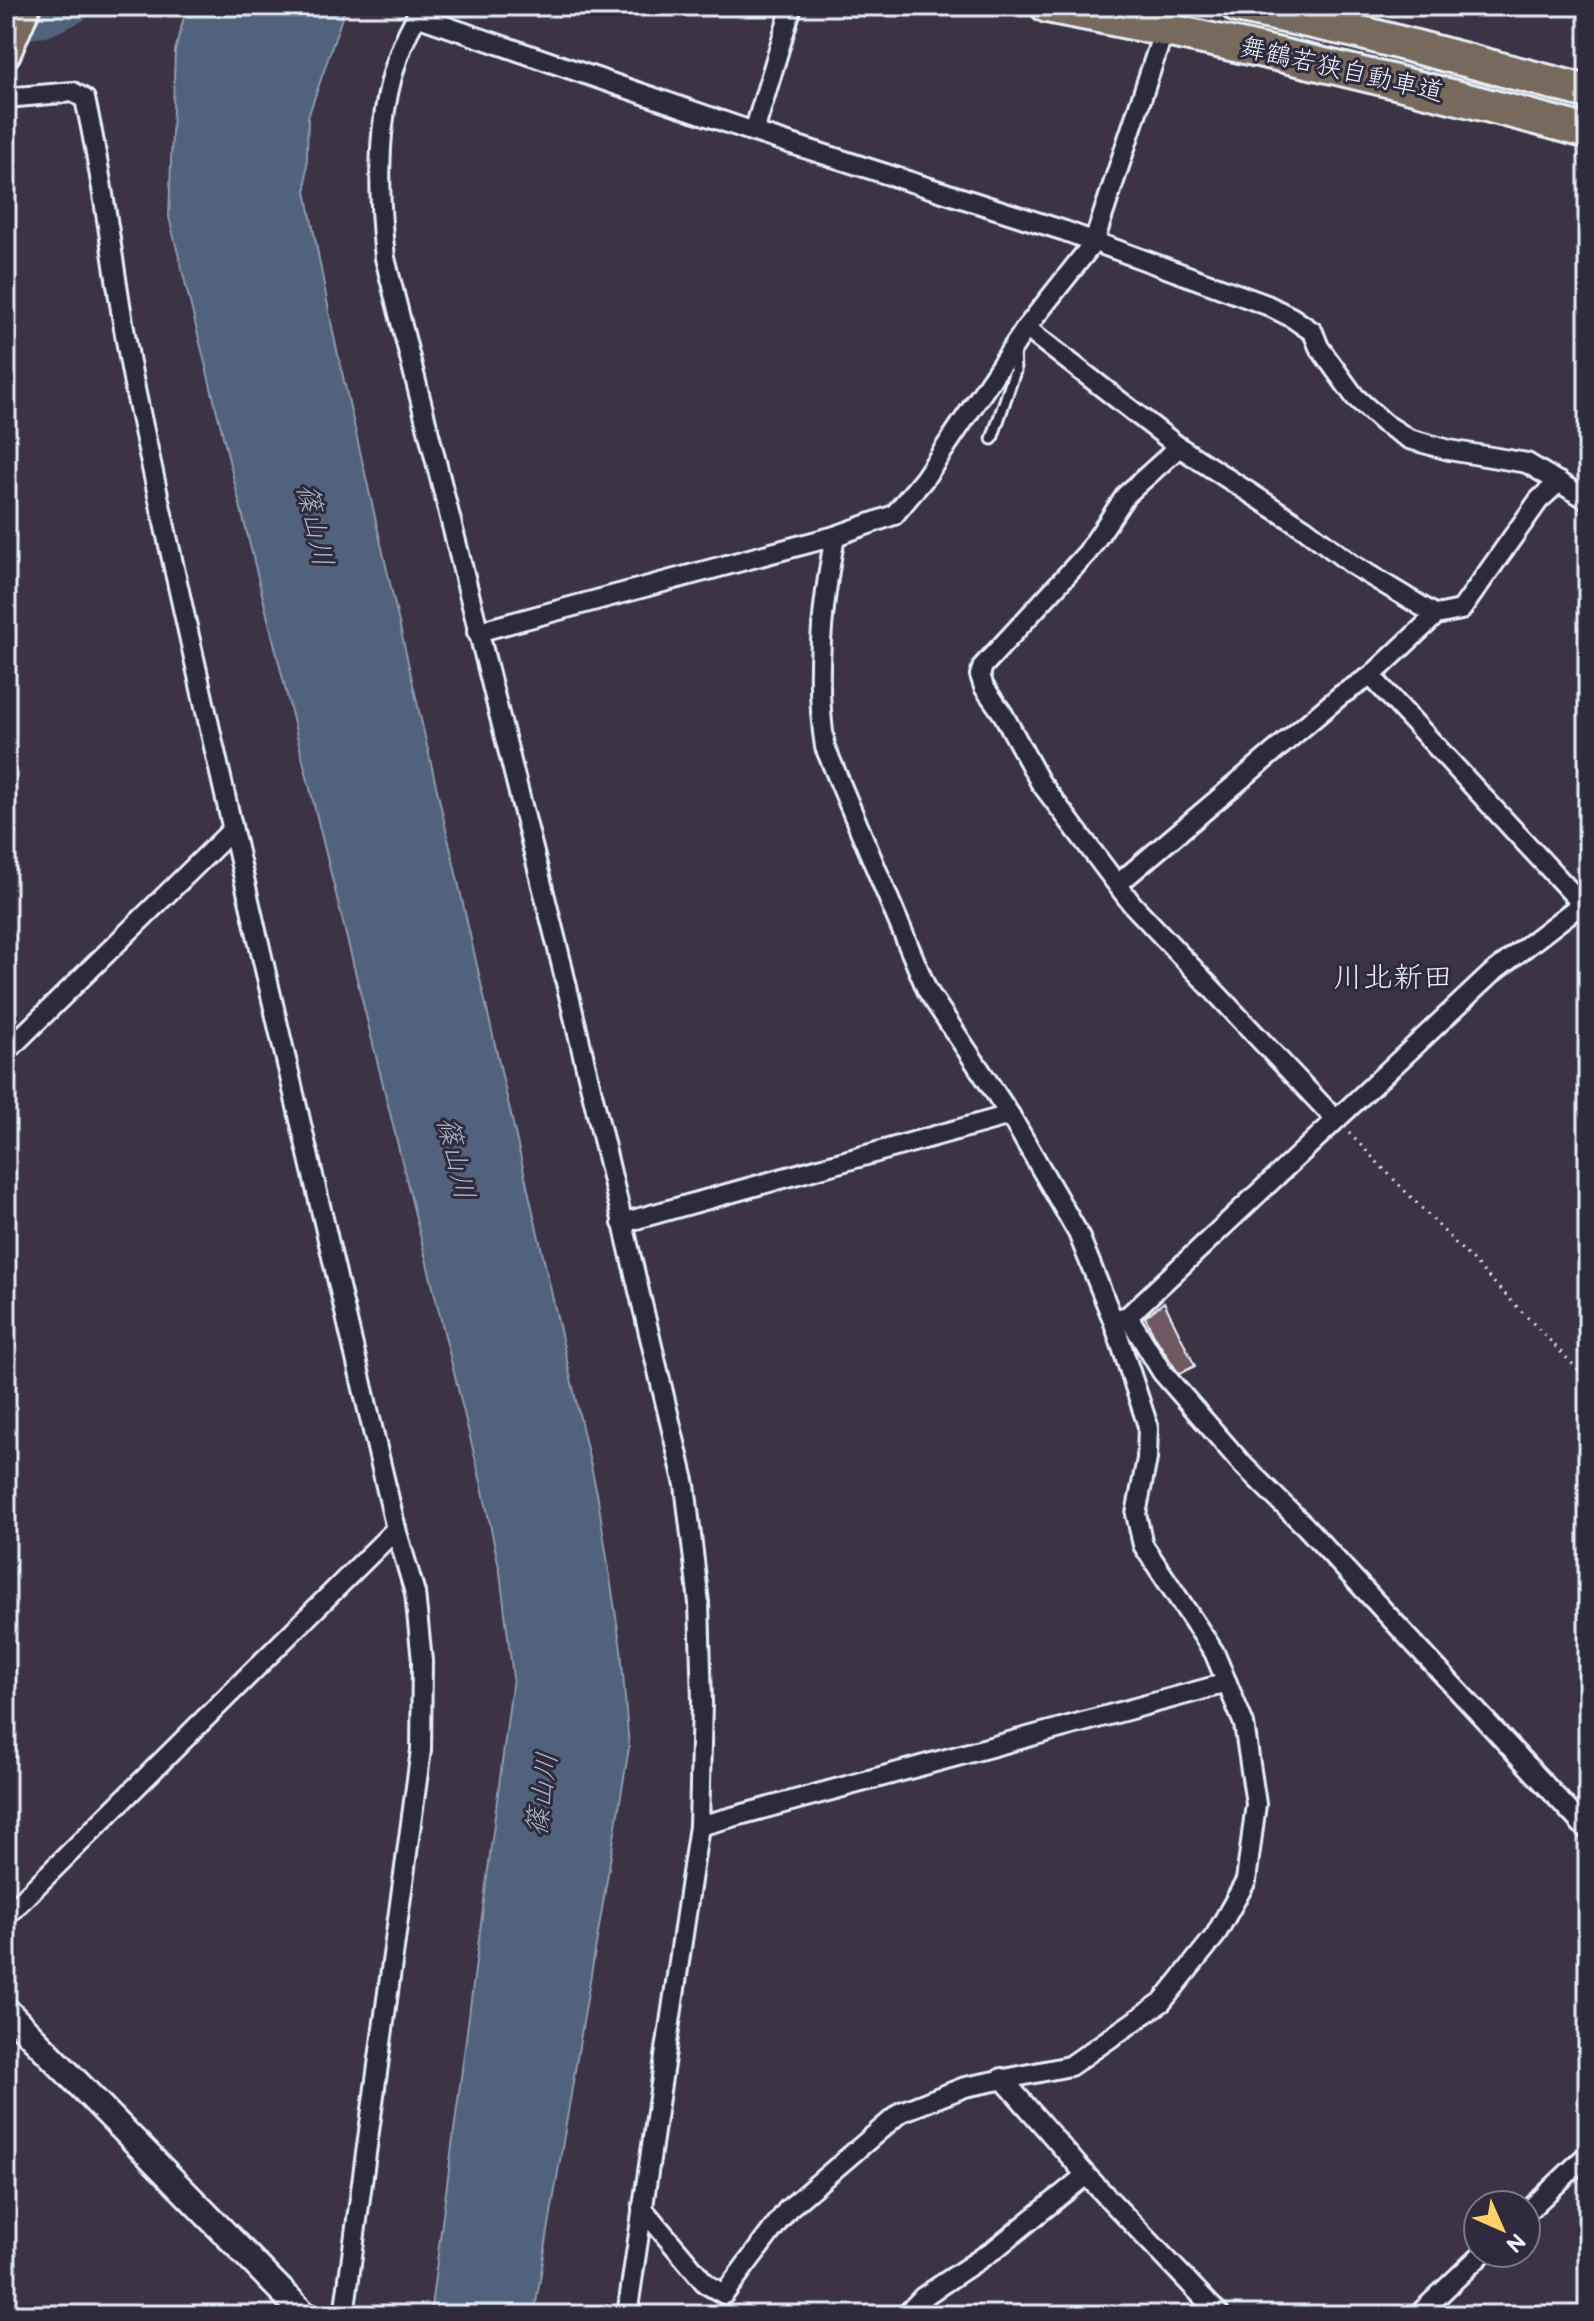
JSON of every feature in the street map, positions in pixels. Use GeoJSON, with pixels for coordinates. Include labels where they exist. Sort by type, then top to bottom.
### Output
{"type":"FeatureCollection","features":[{"type":"Feature","properties":{"kind":"highway","name":"舞鶴若狭自動車道"},"geometry":{"type":"LineString","coordinates":[[1047,6],[1204,36],[1588,132]]}},
{"type":"Feature","properties":{"kind":"highway","name":"舞鶴若狭自動車道"},"geometry":{"type":"LineString","coordinates":[[1237,6],[1355,31],[1588,92]]}},
{"type":"Feature","properties":{"kind":"main road"},"geometry":{"type":"LineString","coordinates":[[6,53],[26,6]]}},
{"type":"Feature","properties":{"kind":"street"},"geometry":{"type":"LineString","coordinates":[[754,132],[792,6]]}},
{"type":"Feature","properties":{"kind":"street"},"geometry":{"type":"LineString","coordinates":[[627,2315],[699,1826],[702,1702],[699,1603],[685,1485],[557,945],[385,258],[378,198],[381,143],[401,45],[420,11],[754,132],[1094,242],[1267,305],[1313,332],[1319,347],[1355,397],[1384,423],[1409,439],[1449,450],[1527,463],[1588,500]]}},
{"type":"Feature","properties":{"kind":"street"},"geometry":{"type":"LineString","coordinates":[[477,632],[835,536],[894,515],[924,479],[1014,344],[1094,242],[1159,45]]}},
{"type":"Feature","properties":{"kind":"street"},"geometry":{"type":"LineString","coordinates":[[6,98],[73,92],[85,99],[95,144],[129,364],[232,830],[396,1529],[415,1593],[422,1661],[421,1750],[344,2315]]}},
{"type":"Feature","properties":{"kind":"street"},"geometry":{"type":"LineString","coordinates":[[1026,328],[1179,447],[1304,528],[1353,565],[1436,615]]}},
{"type":"Feature","properties":{"kind":"street"},"geometry":{"type":"LineString","coordinates":[[1179,447],[1126,495],[1087,553],[983,666],[980,675],[1040,782],[1132,904],[1335,1119]]}},
{"type":"Feature","properties":{"kind":"street"},"geometry":{"type":"LineString","coordinates":[[1119,883],[1341,695],[1371,676],[1436,615],[1461,610],[1539,500],[1559,482]]}},
{"type":"Feature","properties":{"kind":"street"},"geometry":{"type":"LineString","coordinates":[[835,536],[823,602],[819,667],[820,717],[825,747],[927,990],[1010,1115],[1078,1233],[1120,1318],[1162,1372],[1243,1465],[1306,1527],[1588,1831]]}},
{"type":"Feature","properties":{"kind":"street"},"geometry":{"type":"LineString","coordinates":[[1120,1318],[1491,974],[1584,908],[1371,676]]}},
{"type":"Feature","properties":{"kind":"street"},"geometry":{"type":"LineString","coordinates":[[6,1052],[232,830]]}},
{"type":"Feature","properties":{"kind":"street"},"geometry":{"type":"LineString","coordinates":[[622,1223],[1010,1115]]}},
{"type":"Feature","properties":{"kind":"street"},"geometry":{"type":"LineString","coordinates":[[642,2208],[706,2284],[724,2294],[788,2209],[901,2112],[965,2087],[1070,2066],[1162,2002],[1215,1936],[1246,1881],[1256,1804],[1244,1724],[1214,1652],[1143,1545],[1136,1514],[1147,1459],[1148,1426],[1120,1318]]}},
{"type":"Feature","properties":{"kind":"street"},"geometry":{"type":"LineString","coordinates":[[6,1916],[396,1529]]}},
{"type":"Feature","properties":{"kind":"street"},"geometry":{"type":"LineString","coordinates":[[699,1826],[1227,1683]]}},
{"type":"Feature","properties":{"kind":"street"},"geometry":{"type":"LineString","coordinates":[[6,2010],[301,2314]]}},
{"type":"Feature","properties":{"kind":"street"},"geometry":{"type":"LineString","coordinates":[[1002,2078],[1086,2175],[1220,2315]]}},
{"type":"Feature","properties":{"kind":"street"},"geometry":{"type":"LineString","coordinates":[[1542,2198],[1588,2154]]}},
{"type":"Feature","properties":{"kind":"street"},"geometry":{"type":"LineString","coordinates":[[906,2315],[923,2297],[995,2249],[1086,2175]]}},
{"type":"Feature","properties":{"kind":"street"},"geometry":{"type":"LineString","coordinates":[[1418,2315],[1466,2269]]}},
{"type":"Feature","properties":{"kind":"lane"},"geometry":{"type":"LineString","coordinates":[[992,439],[1015,371],[1014,344]]}},
{"type":"Feature","properties":{"kind":"path"},"geometry":{"type":"LineString","coordinates":[[1335,1119],[1588,1380]]}},
{"type":"Feature","properties":{"kind":"water","name":"篠山川"},"geometry":{"type":"Polygon","coordinates":[[[187,6],[346,6],[308,117],[306,191],[334,337],[597,1493],[621,1649],[629,1748],[534,2315],[430,2315],[513,1678],[500,1572],[482,1486],[169,217],[175,51],[187,6]]]}},
{"type":"Feature","properties":{"kind":"building"},"geometry":{"type":"Polygon","coordinates":[[[1164,1302],[1195,1366],[1179,1374],[1145,1317],[1164,1302]]]}},
{"type":"Feature","properties":{"kind":"waterway"},"geometry":{"type":"LineString","coordinates":[[6,24],[44,20],[74,6]]}},
{"type":"Feature","properties":{"kind":"tunnel"},"geometry":{"type":"LineString","coordinates":[[1162,35],[1172,6]]}},
{"type":"Feature","properties":{"kind":"district","name":"川北新田"},"geometry":{"type":"Point","coordinates":[1393,977]}}]}
